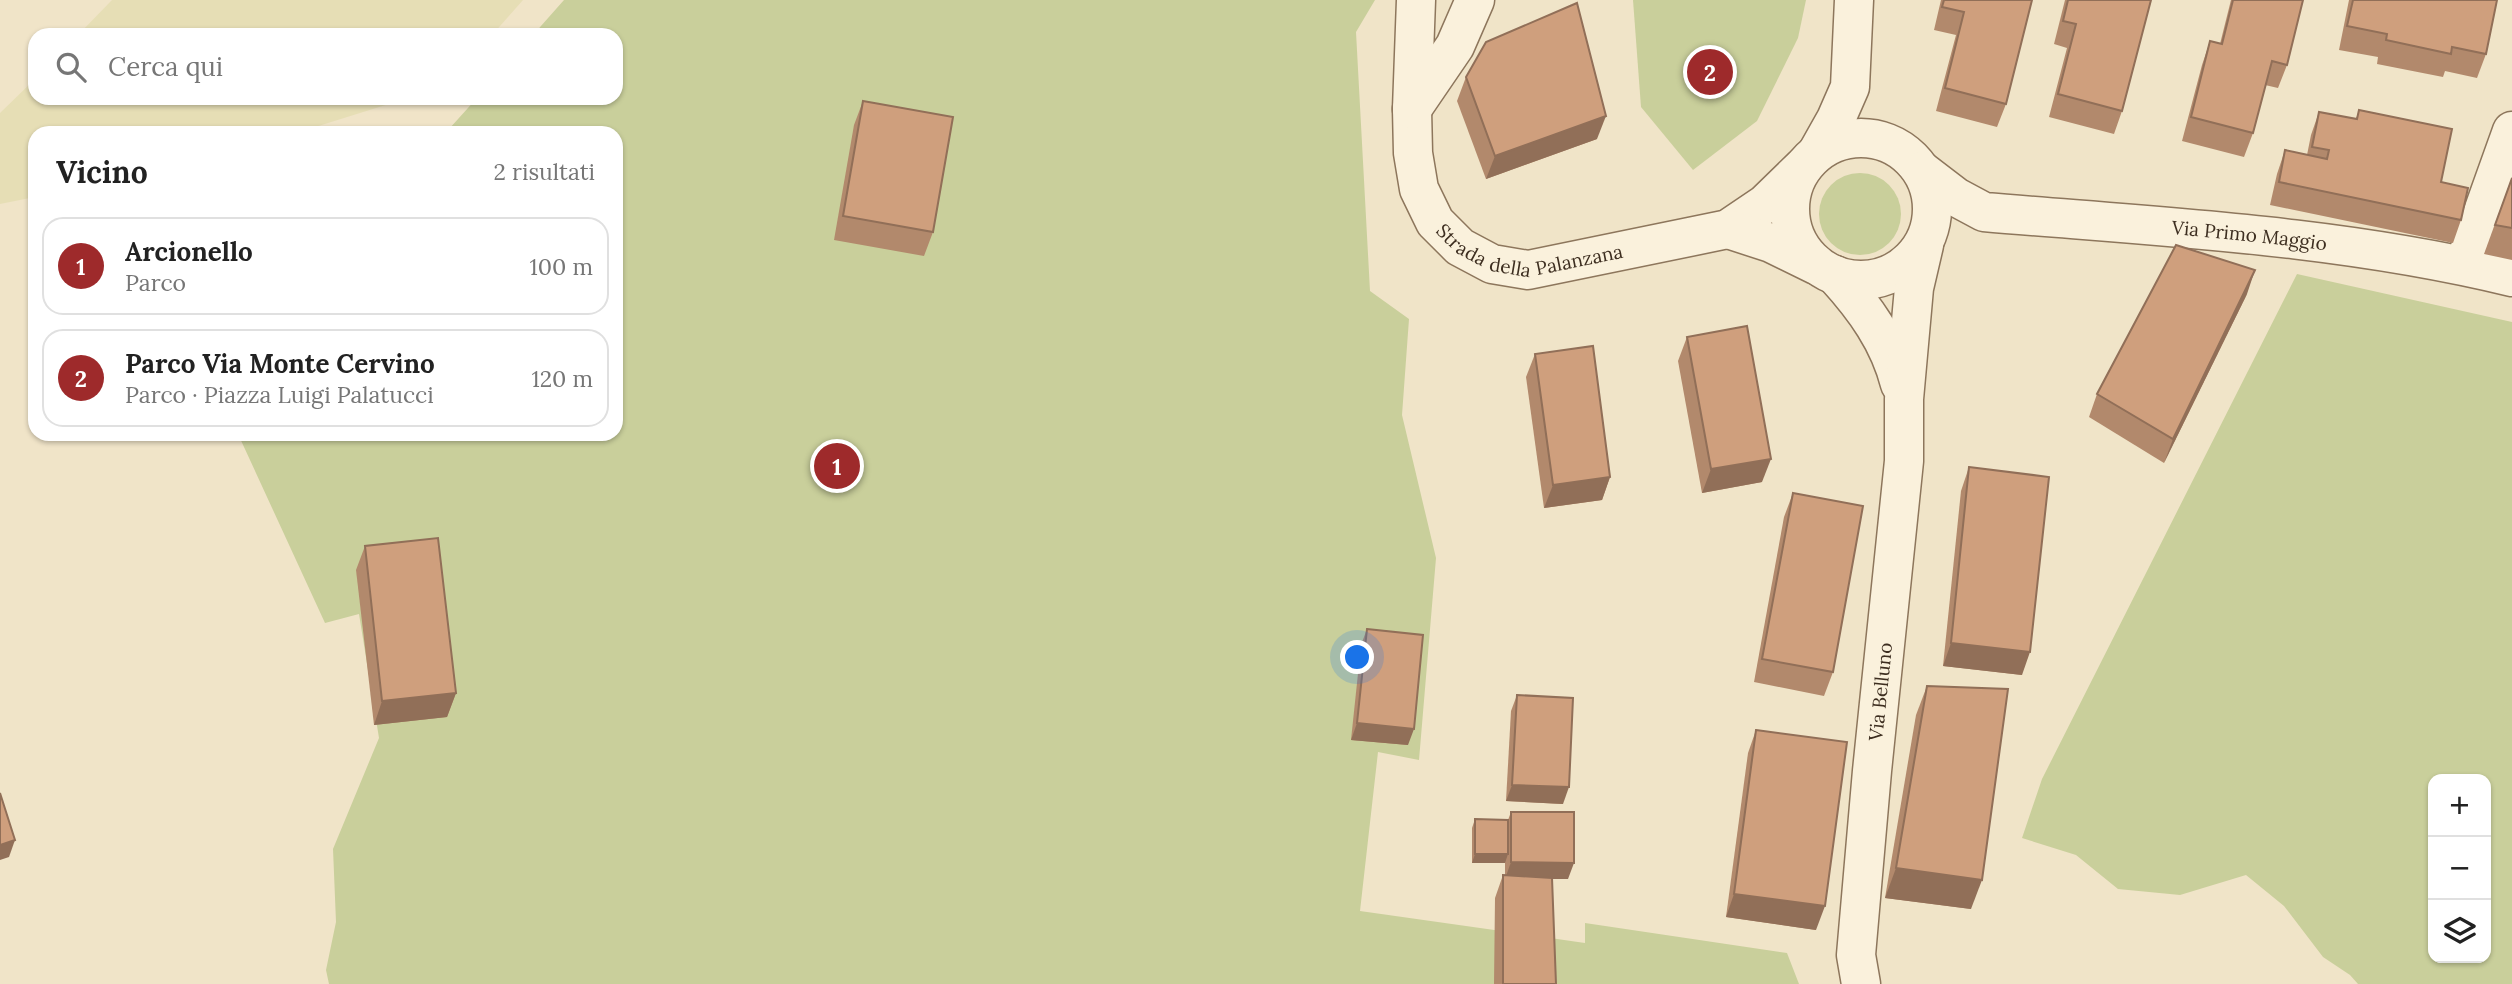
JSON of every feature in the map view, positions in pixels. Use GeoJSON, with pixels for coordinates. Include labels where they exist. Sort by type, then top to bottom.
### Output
{"type":"FeatureCollection","features":[{"type":"Feature","properties":{"kind":"street","name":"Strada della Palanzana"},"geometry":{"type":"LineString","coordinates":[[1416,0],[1412,109],[1413,153],[1419,189],[1435,222],[1460,247],[1492,264],[1528,271],[1728,229],[1765,204],[1810,159]]}},
{"type":"Feature","properties":{"kind":"street"},"geometry":{"type":"LineString","coordinates":[[1412,109],[1455,46],[1475,0]]}},
{"type":"Feature","properties":{"kind":"street"},"geometry":{"type":"LineString","coordinates":[[1850,88],[1868,118],[1894,145],[1910,156],[1922,171],[1930,188],[1933,208],[1931,227],[1911,261],[1896,272],[1878,279],[1856,280],[1826,270],[1802,249],[1793,229],[1790,207],[1793,186],[1836,119],[1850,88],[1854,0]]}},
{"type":"Feature","properties":{"kind":"street"},"geometry":{"type":"LineString","coordinates":[[2464,265],[2512,131]]}},
{"type":"Feature","properties":{"kind":"street"},"geometry":{"type":"LineString","coordinates":[[1810,159],[1837,141],[1856,137],[1875,138],[1894,145]]}},
{"type":"Feature","properties":{"kind":"street","name":"Via Primo Maggio"},"geometry":{"type":"LineString","coordinates":[[1922,171],[1956,197],[1984,212],[2276,235],[2464,265],[2512,277]]}},
{"type":"Feature","properties":{"kind":"street","name":"Via Primo Maggio"},"geometry":{"type":"LineString","coordinates":[[1925,241],[1984,212]]}},
{"type":"Feature","properties":{"kind":"street","name":"Strada della Palanzana"},"geometry":{"type":"LineString","coordinates":[[1728,229],[1771,243],[1826,270]]}},
{"type":"Feature","properties":{"kind":"street","name":"Via Belluno"},"geometry":{"type":"LineString","coordinates":[[1861,984],[1856,954],[1904,461],[1904,400],[1913,288],[1925,241]]}},
{"type":"Feature","properties":{"kind":"street","name":"Via Belluno"},"geometry":{"type":"LineString","coordinates":[[1826,270],[1860,303],[1881,333],[1895,363],[1904,400]]}},
{"type":"Feature","properties":{"kind":"shaded area"},"geometry":{"type":"Polygon","coordinates":[[[112,0],[523,0],[498,28],[85,28],[112,0]]]}},
{"type":"Feature","properties":{"kind":"shaded area"},"geometry":{"type":"Polygon","coordinates":[[[28,86],[28,105],[386,105],[318,126],[28,126],[28,198],[0,204],[0,113],[28,86]]]}},
{"type":"Feature","properties":{"kind":"green space"},"geometry":{"type":"Polygon","coordinates":[[[564,0],[1375,0],[1356,32],[1370,291],[1409,319],[1402,415],[1436,558],[1419,760],[1378,752],[1360,911],[1585,943],[1585,923],[1787,953],[1799,984],[329,984],[326,970],[336,922],[333,849],[379,738],[359,614],[325,623],[241,441],[623,441],[623,126],[452,126],[471,105],[623,105],[623,28],[539,28],[564,0]]]}},
{"type":"Feature","properties":{"kind":"green space"},"geometry":{"type":"Polygon","coordinates":[[[1633,0],[1806,0],[1798,38],[1757,121],[1693,170],[1641,107],[1633,0]]]}},
{"type":"Feature","properties":{"kind":"green space"},"geometry":{"type":"Polygon","coordinates":[[[1860,173],[1876,176],[1889,185],[1898,198],[1901,214],[1898,230],[1889,243],[1876,252],[1860,255],[1844,252],[1831,243],[1822,230],[1819,214],[1822,198],[1831,185],[1844,176],[1860,173]]]}},
{"type":"Feature","properties":{"kind":"green space"},"geometry":{"type":"Polygon","coordinates":[[[2297,274],[2512,322],[2512,984],[2358,984],[2350,975],[2323,957],[2284,906],[2246,875],[2180,895],[2118,889],[2076,855],[2022,838],[2042,779],[2297,274]]]}},
{"type":"Feature","properties":{"kind":"building"},"geometry":{"type":"Polygon","coordinates":[[[1944,0],[2032,0],[2006,104],[1945,88],[1964,12],[1942,7],[1944,0]]]}},
{"type":"Feature","properties":{"kind":"building"},"geometry":{"type":"Polygon","coordinates":[[[2068,0],[2151,0],[2122,111],[2058,94],[2076,24],[2063,21],[2068,0]]]}},
{"type":"Feature","properties":{"kind":"building"},"geometry":{"type":"Polygon","coordinates":[[[2233,0],[2303,0],[2287,65],[2272,61],[2253,133],[2191,117],[2210,41],[2222,44],[2233,0]]]}},
{"type":"Feature","properties":{"kind":"building"},"geometry":{"type":"Polygon","coordinates":[[[2353,0],[2497,0],[2486,54],[2452,47],[2451,54],[2386,40],[2387,34],[2347,26],[2353,0]]]}},
{"type":"Feature","properties":{"kind":"building"},"geometry":{"type":"Polygon","coordinates":[[[1577,3],[1606,116],[1495,156],[1466,77],[1486,42],[1577,3]]]}},
{"type":"Feature","properties":{"kind":"building"},"geometry":{"type":"Polygon","coordinates":[[[863,101],[953,117],[933,232],[843,216],[863,101]]]}},
{"type":"Feature","properties":{"kind":"building"},"geometry":{"type":"Polygon","coordinates":[[[2359,110],[2452,129],[2441,182],[2468,188],[2461,220],[2279,182],[2285,150],[2327,159],[2329,150],[2312,147],[2319,112],[2357,119],[2359,110]]]}},
{"type":"Feature","properties":{"kind":"building"},"geometry":{"type":"Polygon","coordinates":[[[2512,178],[2512,228],[2495,225],[2512,178]]]}},
{"type":"Feature","properties":{"kind":"building"},"geometry":{"type":"Polygon","coordinates":[[[2176,245],[2255,270],[2173,439],[2097,394],[2176,245]]]}},
{"type":"Feature","properties":{"kind":"building"},"geometry":{"type":"Polygon","coordinates":[[[1747,326],[1771,459],[1711,469],[1687,337],[1747,326]]]}},
{"type":"Feature","properties":{"kind":"building"},"geometry":{"type":"Polygon","coordinates":[[[1593,346],[1610,477],[1553,485],[1535,354],[1593,346]]]}},
{"type":"Feature","properties":{"kind":"building"},"geometry":{"type":"Polygon","coordinates":[[[1969,467],[2049,477],[2030,652],[1951,643],[1969,467]]]}},
{"type":"Feature","properties":{"kind":"building"},"geometry":{"type":"Polygon","coordinates":[[[1793,493],[1863,506],[1833,672],[1762,659],[1793,493]]]}},
{"type":"Feature","properties":{"kind":"building"},"geometry":{"type":"Polygon","coordinates":[[[438,538],[456,693],[382,701],[365,546],[438,538]]]}},
{"type":"Feature","properties":{"kind":"building"},"geometry":{"type":"Polygon","coordinates":[[[1367,629],[1423,635],[1414,729],[1357,723],[1367,629]]]}},
{"type":"Feature","properties":{"kind":"building"},"geometry":{"type":"Polygon","coordinates":[[[1927,686],[2008,689],[1982,880],[1896,868],[1927,686]]]}},
{"type":"Feature","properties":{"kind":"building"},"geometry":{"type":"Polygon","coordinates":[[[1517,695],[1573,698],[1569,787],[1512,785],[1517,695]]]}},
{"type":"Feature","properties":{"kind":"building"},"geometry":{"type":"Polygon","coordinates":[[[1756,730],[1847,742],[1825,906],[1734,894],[1756,730]]]}},
{"type":"Feature","properties":{"kind":"building"},"geometry":{"type":"Polygon","coordinates":[[[0,793],[15,840],[0,845],[0,793]]]}},
{"type":"Feature","properties":{"kind":"building"},"geometry":{"type":"Polygon","coordinates":[[[1511,812],[1574,812],[1574,863],[1511,862],[1511,812]]]}},
{"type":"Feature","properties":{"kind":"building"},"geometry":{"type":"Polygon","coordinates":[[[1475,819],[1508,820],[1508,854],[1475,854],[1475,819]]]}},
{"type":"Feature","properties":{"kind":"building"},"geometry":{"type":"Polygon","coordinates":[[[1503,875],[1552,878],[1556,984],[1503,984],[1503,875]]]}},
{"type":"Feature","properties":{"kind":"place","name":"Parco Via Monte Cervino"},"geometry":{"type":"Point","coordinates":[1710,72]}},
{"type":"Feature","properties":{"kind":"place","name":"Arcionello"},"geometry":{"type":"Point","coordinates":[837,466]}}]}
